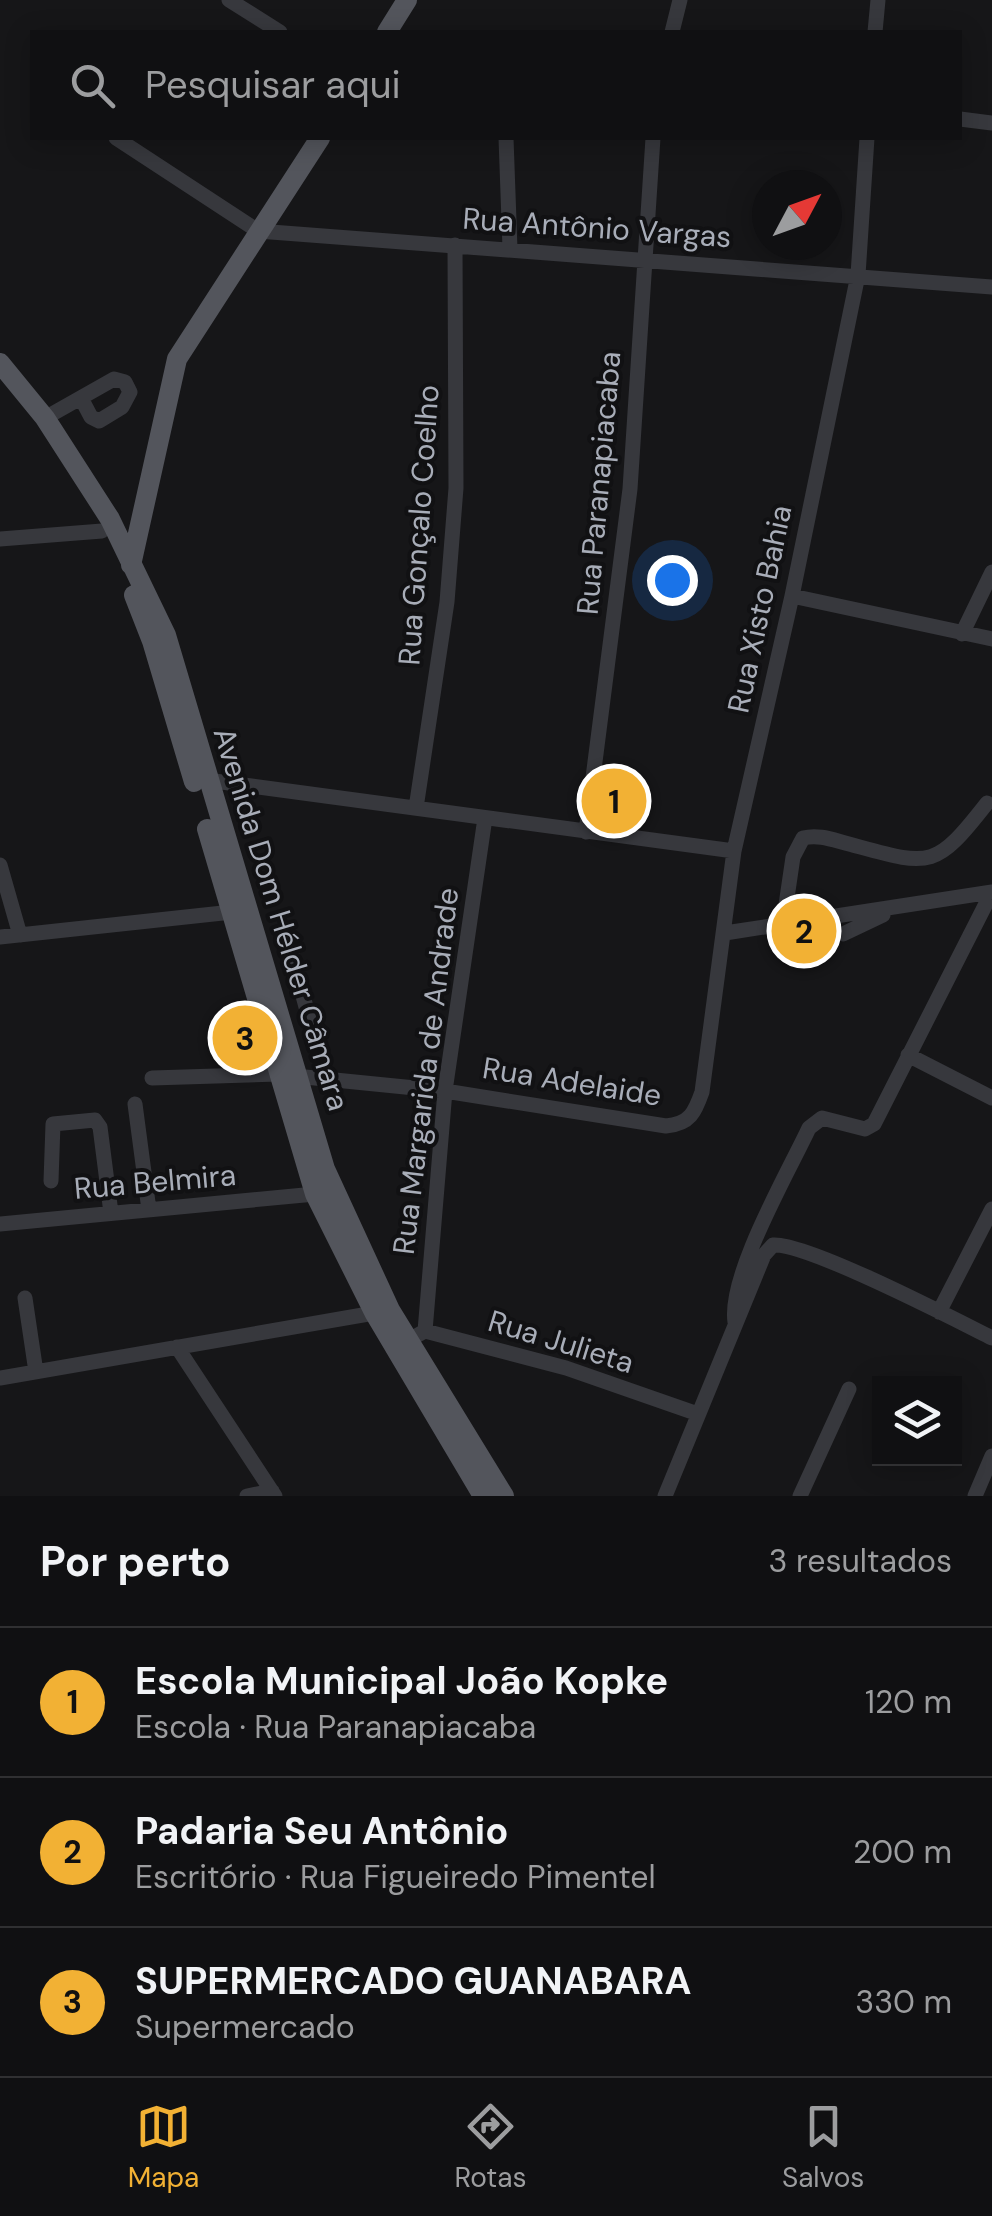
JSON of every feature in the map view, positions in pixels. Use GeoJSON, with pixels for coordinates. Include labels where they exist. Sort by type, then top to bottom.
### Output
{"type":"FeatureCollection","features":[{"type":"Feature","properties":{"kind":"main road"},"geometry":{"type":"LineString","coordinates":[[388,30],[407,0]]}},
{"type":"Feature","properties":{"kind":"main road"},"geometry":{"type":"LineString","coordinates":[[128,582],[177,359],[319,140]]}},
{"type":"Feature","properties":{"kind":"main road","name":"Avenida Dom Hélder Câmara"},"geometry":{"type":"LineString","coordinates":[[0,363],[46,418],[106,525],[152,641],[232,912],[287,1076],[383,1311],[417,1335],[504,1496]]}},
{"type":"Feature","properties":{"kind":"main road","name":"Avenida Dom Hélder Câmara"},"geometry":{"type":"LineString","coordinates":[[0,383],[132,560],[166,635],[276,1012],[316,1194],[483,1496]]}},
{"type":"Feature","properties":{"kind":"main road"},"geometry":{"type":"LineString","coordinates":[[106,525],[142,507]]}},
{"type":"Feature","properties":{"kind":"street"},"geometry":{"type":"LineString","coordinates":[[228,0],[277,30]]}},
{"type":"Feature","properties":{"kind":"street"},"geometry":{"type":"LineString","coordinates":[[672,30],[680,0]]}},
{"type":"Feature","properties":{"kind":"street"},"geometry":{"type":"LineString","coordinates":[[875,30],[878,0]]}},
{"type":"Feature","properties":{"kind":"street"},"geometry":{"type":"LineString","coordinates":[[962,120],[992,123]]}},
{"type":"Feature","properties":{"kind":"street"},"geometry":{"type":"LineString","coordinates":[[119,140],[258,232]]}},
{"type":"Feature","properties":{"kind":"street"},"geometry":{"type":"LineString","coordinates":[[506,140],[510,249]]}},
{"type":"Feature","properties":{"kind":"street","name":"Rua Paranapiacaba"},"geometry":{"type":"LineString","coordinates":[[586,832],[630,489],[654,140]]}},
{"type":"Feature","properties":{"kind":"street","name":"Rua Xisto Bahia"},"geometry":{"type":"LineString","coordinates":[[702,1092],[734,851],[792,596],[858,275],[867,140]]}},
{"type":"Feature","properties":{"kind":"street","name":"Rua Antônio Vargas"},"geometry":{"type":"LineString","coordinates":[[258,232],[992,287]]}},
{"type":"Feature","properties":{"kind":"street","name":"Rua Gonçalo Coelho"},"geometry":{"type":"LineString","coordinates":[[416,808],[446,602],[456,488],[455,245]]}},
{"type":"Feature","properties":{"kind":"street"},"geometry":{"type":"LineString","coordinates":[[46,418],[81,398]]}},
{"type":"Feature","properties":{"kind":"street"},"geometry":{"type":"LineString","coordinates":[[0,540],[106,525]]}},
{"type":"Feature","properties":{"kind":"street"},"geometry":{"type":"LineString","coordinates":[[962,634],[992,572]]}},
{"type":"Feature","properties":{"kind":"street"},"geometry":{"type":"LineString","coordinates":[[792,596],[992,639]]}},
{"type":"Feature","properties":{"kind":"street"},"geometry":{"type":"LineString","coordinates":[[207,780],[734,851]]}},
{"type":"Feature","properties":{"kind":"street"},"geometry":{"type":"LineString","coordinates":[[783,924],[795,847],[803,838],[819,836],[906,858],[933,859],[951,848],[986,803]]}},
{"type":"Feature","properties":{"kind":"street","name":"Rua Margarida de Andrade"},"geometry":{"type":"LineString","coordinates":[[417,1335],[445,1091],[486,818]]}},
{"type":"Feature","properties":{"kind":"street"},"geometry":{"type":"LineString","coordinates":[[0,865],[20,934]]}},
{"type":"Feature","properties":{"kind":"street"},"geometry":{"type":"LineString","coordinates":[[724,932],[992,892]]}},
{"type":"Feature","properties":{"kind":"street"},"geometry":{"type":"LineString","coordinates":[[735,1322],[733,1308],[743,1271],[809,1128],[817,1119],[832,1118],[865,1129],[880,1113],[992,892]]}},
{"type":"Feature","properties":{"kind":"street"},"geometry":{"type":"LineString","coordinates":[[844,934],[900,907]]}},
{"type":"Feature","properties":{"kind":"street"},"geometry":{"type":"LineString","coordinates":[[0,936],[232,912]]}},
{"type":"Feature","properties":{"kind":"street"},"geometry":{"type":"LineString","coordinates":[[288,940],[320,1059]]}},
{"type":"Feature","properties":{"kind":"street"},"geometry":{"type":"LineString","coordinates":[[276,1012],[304,1004]]}},
{"type":"Feature","properties":{"kind":"street"},"geometry":{"type":"LineString","coordinates":[[908,1055],[992,1098]]}},
{"type":"Feature","properties":{"kind":"street","name":"Rua Adelaide"},"geometry":{"type":"LineString","coordinates":[[152,1078],[287,1076],[445,1091],[666,1126],[678,1125],[694,1114],[702,1092]]}},
{"type":"Feature","properties":{"kind":"street"},"geometry":{"type":"LineString","coordinates":[[135,1104],[149,1210]]}},
{"type":"Feature","properties":{"kind":"street"},"geometry":{"type":"LineString","coordinates":[[51,1180],[49,1130],[53,1124],[95,1120],[100,1128],[111,1213]]}},
{"type":"Feature","properties":{"kind":"street","name":"Rua Belmira"},"geometry":{"type":"LineString","coordinates":[[0,1224],[316,1194]]}},
{"type":"Feature","properties":{"kind":"street"},"geometry":{"type":"LineString","coordinates":[[939,1312],[992,1209]]}},
{"type":"Feature","properties":{"kind":"street"},"geometry":{"type":"LineString","coordinates":[[665,1496],[735,1322],[764,1255],[773,1245],[786,1244],[992,1338]]}},
{"type":"Feature","properties":{"kind":"street"},"geometry":{"type":"LineString","coordinates":[[25,1298],[36,1372]]}},
{"type":"Feature","properties":{"kind":"street"},"geometry":{"type":"LineString","coordinates":[[0,1378],[383,1311]]}},
{"type":"Feature","properties":{"kind":"street","name":"Rua Julieta"},"geometry":{"type":"LineString","coordinates":[[417,1335],[566,1368],[698,1414]]}},
{"type":"Feature","properties":{"kind":"street"},"geometry":{"type":"LineString","coordinates":[[177,1348],[274,1494],[247,1496]]}},
{"type":"Feature","properties":{"kind":"street"},"geometry":{"type":"LineString","coordinates":[[800,1496],[848,1389]]}},
{"type":"Feature","properties":{"kind":"street"},"geometry":{"type":"LineString","coordinates":[[976,1496],[992,1456]]}},
{"type":"Feature","properties":{"kind":"place","name":"Escola Municipal João Kopke"},"geometry":{"type":"Point","coordinates":[614,801]}},
{"type":"Feature","properties":{"kind":"place","name":"Padaria Seu Antônio"},"geometry":{"type":"Point","coordinates":[804,931]}},
{"type":"Feature","properties":{"kind":"place","name":"SUPERMERCADO GUANABARA"},"geometry":{"type":"Point","coordinates":[245,1038]}}]}
